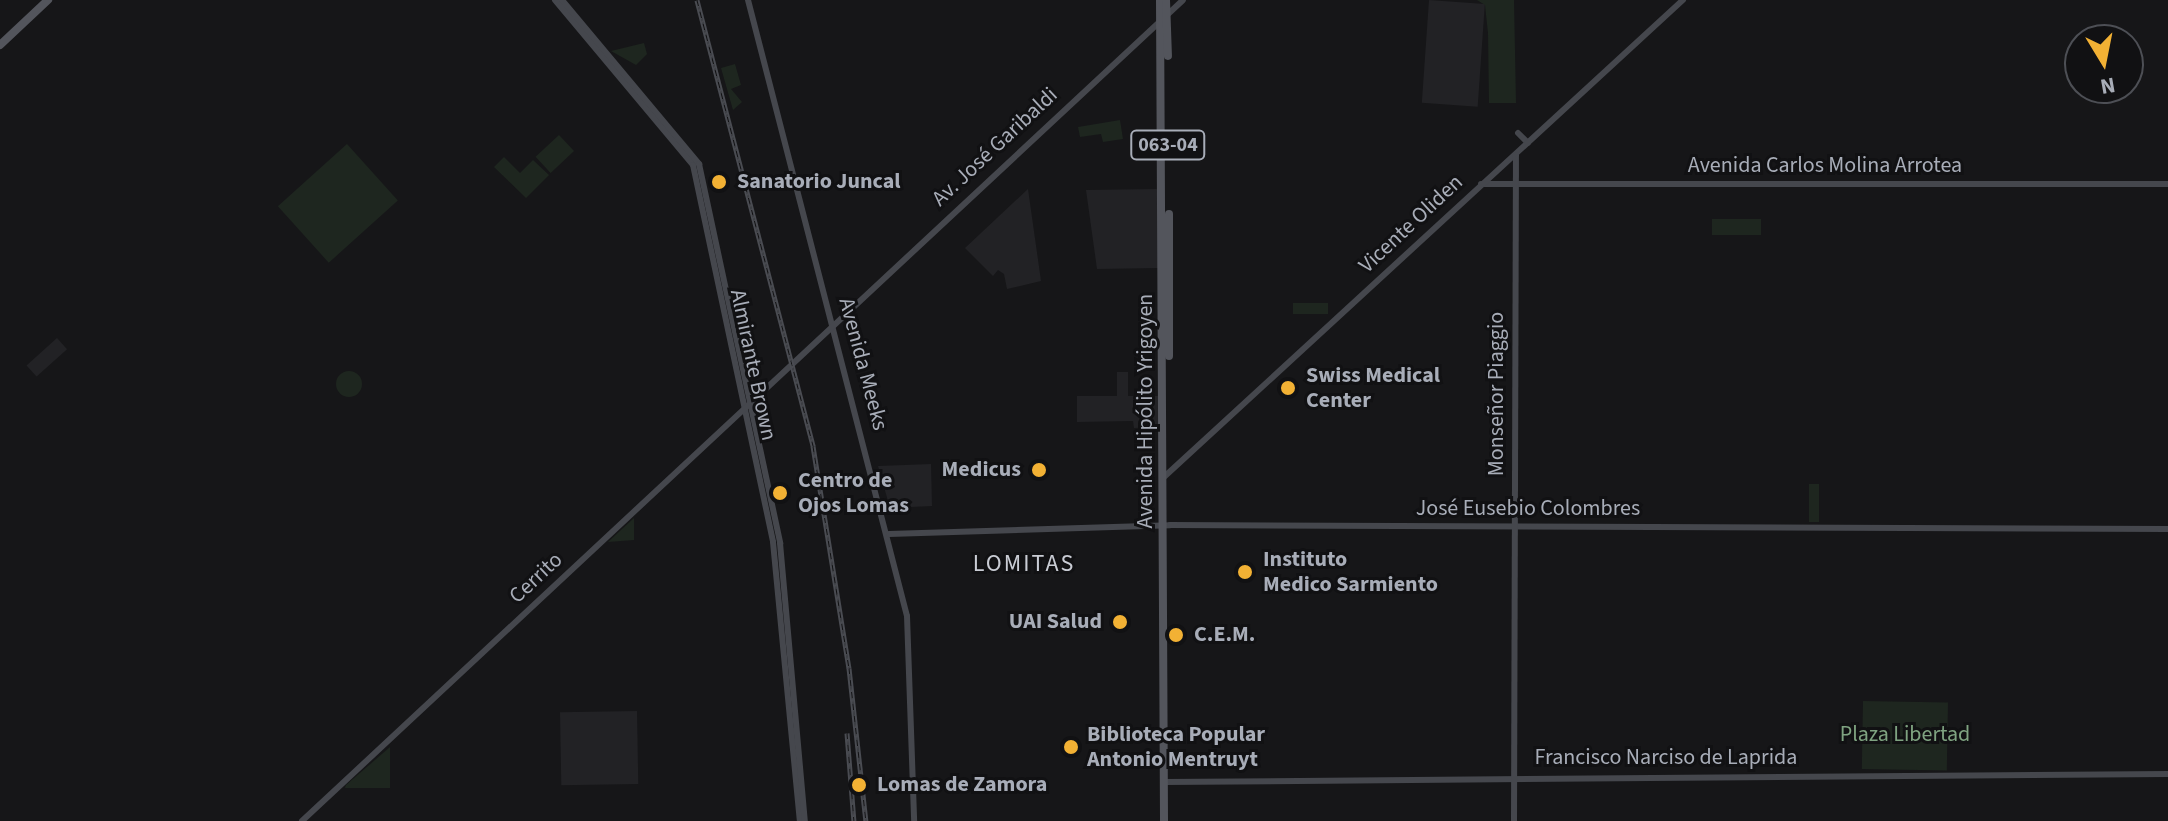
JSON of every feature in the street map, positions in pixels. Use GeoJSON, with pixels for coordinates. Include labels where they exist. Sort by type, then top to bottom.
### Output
{"type":"FeatureCollection","features":[{"type":"Feature","properties":{"kind":"main road"},"geometry":{"type":"LineString","coordinates":[[0,45],[48,0]]}},
{"type":"Feature","properties":{"kind":"main road","name":"Avenida Hipólito Yrigoyen"},"geometry":{"type":"LineString","coordinates":[[1160,0],[1165,17]]}},
{"type":"Feature","properties":{"kind":"main road","name":"Avenida Hipólito Yrigoyen"},"geometry":{"type":"LineString","coordinates":[[1166,0],[1166,821]]}},
{"type":"Feature","properties":{"kind":"street","name":"Almirante Brown"},"geometry":{"type":"LineString","coordinates":[[555,0],[692,163],[746,405]]}},
{"type":"Feature","properties":{"kind":"street","name":"Almirante Brown"},"geometry":{"type":"LineString","coordinates":[[562,0],[698,162],[774,552],[803,821]]}},
{"type":"Feature","properties":{"kind":"street","name":"Avenida Meeks"},"geometry":{"type":"LineString","coordinates":[[748,0],[889,534],[907,616],[914,821]]}},
{"type":"Feature","properties":{"kind":"street","name":"Av. José Garibaldi"},"geometry":{"type":"LineString","coordinates":[[795,362],[1183,0]]}},
{"type":"Feature","properties":{"kind":"street","name":"Vicente Oliden"},"geometry":{"type":"LineString","coordinates":[[1167,475],[1683,0]]}},
{"type":"Feature","properties":{"kind":"street"},"geometry":{"type":"LineString","coordinates":[[1518,133],[1528,143]]}},
{"type":"Feature","properties":{"kind":"street","name":"Monseñor Piaggio"},"geometry":{"type":"LineString","coordinates":[[1514,821],[1516,155]]}},
{"type":"Feature","properties":{"kind":"street","name":"Avenida Carlos Molina Arrotea"},"geometry":{"type":"LineString","coordinates":[[1481,184],[2168,184]]}},
{"type":"Feature","properties":{"kind":"street","name":"Cerrito"},"geometry":{"type":"LineString","coordinates":[[302,821],[795,362]]}},
{"type":"Feature","properties":{"kind":"street","name":"José Eusebio Colombres"},"geometry":{"type":"LineString","coordinates":[[889,534],[1167,525],[2168,529]]}},
{"type":"Feature","properties":{"kind":"street","name":"Francisco Narciso de Laprida"},"geometry":{"type":"LineString","coordinates":[[1166,781],[1514,776],[2168,774]]}},
{"type":"Feature","properties":{"kind":"shaded area"},"geometry":{"type":"Polygon","coordinates":[[[1429,0],[1485,4],[1478,107],[1422,103],[1429,0]]]}},
{"type":"Feature","properties":{"kind":"shaded area"},"geometry":{"type":"Polygon","coordinates":[[[1028,189],[1041,281],[1007,289],[1004,274],[998,270],[993,276],[965,248],[1028,189]]]}},
{"type":"Feature","properties":{"kind":"shaded area"},"geometry":{"type":"Polygon","coordinates":[[[1159,189],[1159,268],[1097,269],[1086,190],[1159,189]]]}},
{"type":"Feature","properties":{"kind":"shaded area"},"geometry":{"type":"Polygon","coordinates":[[[57,338],[67,349],[37,377],[27,365],[57,338]]]}},
{"type":"Feature","properties":{"kind":"shaded area"},"geometry":{"type":"Polygon","coordinates":[[[1117,372],[1128,372],[1128,396],[1159,396],[1159,427],[1134,428],[1133,421],[1077,422],[1077,396],[1117,396],[1117,372]]]}},
{"type":"Feature","properties":{"kind":"shaded area"},"geometry":{"type":"Polygon","coordinates":[[[931,464],[932,506],[890,508],[878,466],[931,464]]]}},
{"type":"Feature","properties":{"kind":"shaded area"},"geometry":{"type":"Polygon","coordinates":[[[637,711],[638,784],[561,785],[560,712],[637,711]]]}},
{"type":"Feature","properties":{"kind":"green space"},"geometry":{"type":"Polygon","coordinates":[[[1477,0],[1514,0],[1516,103],[1489,103],[1485,5],[1477,0]]]}},
{"type":"Feature","properties":{"kind":"green space"},"geometry":{"type":"Polygon","coordinates":[[[644,43],[647,54],[636,65],[611,51],[644,43]]]}},
{"type":"Feature","properties":{"kind":"green space"},"geometry":{"type":"Polygon","coordinates":[[[735,64],[741,85],[731,89],[742,102],[733,110],[721,68],[735,64]]]}},
{"type":"Feature","properties":{"kind":"green space"},"geometry":{"type":"Polygon","coordinates":[[[1120,120],[1123,139],[1103,142],[1101,134],[1080,137],[1078,127],[1120,120]]]}},
{"type":"Feature","properties":{"kind":"green space"},"geometry":{"type":"Polygon","coordinates":[[[559,135],[574,151],[551,173],[536,157],[559,135]]]}},
{"type":"Feature","properties":{"kind":"green space"},"geometry":{"type":"Polygon","coordinates":[[[347,144],[398,200],[329,263],[278,206],[347,144]]]}},
{"type":"Feature","properties":{"kind":"green space"},"geometry":{"type":"Polygon","coordinates":[[[504,157],[520,173],[533,160],[549,175],[526,198],[494,167],[504,157]]]}},
{"type":"Feature","properties":{"kind":"green space"},"geometry":{"type":"Polygon","coordinates":[[[1712,219],[1761,219],[1761,235],[1712,235],[1712,219]]]}},
{"type":"Feature","properties":{"kind":"green space"},"geometry":{"type":"Polygon","coordinates":[[[1293,303],[1328,303],[1328,314],[1293,314],[1293,303]]]}},
{"type":"Feature","properties":{"kind":"green space"},"geometry":{"type":"Polygon","coordinates":[[[349,371],[358,375],[362,384],[358,393],[349,397],[340,393],[336,384],[340,375],[349,371]]]}},
{"type":"Feature","properties":{"kind":"green space"},"geometry":{"type":"Polygon","coordinates":[[[1809,484],[1819,484],[1819,522],[1809,522],[1809,484]]]}},
{"type":"Feature","properties":{"kind":"green space"},"geometry":{"type":"Polygon","coordinates":[[[634,518],[634,540],[608,542],[634,518]]]}},
{"type":"Feature","properties":{"kind":"green space","name":"Plaza Libertad"},"geometry":{"type":"Polygon","coordinates":[[[1863,701],[1948,702],[1947,770],[1862,769],[1863,701]]]}},
{"type":"Feature","properties":{"kind":"green space"},"geometry":{"type":"Polygon","coordinates":[[[390,747],[390,788],[345,788],[346,785],[390,747]]]}},
{"type":"Feature","properties":{"kind":"railway"},"geometry":{"type":"LineString","coordinates":[[697,0],[813,446],[849,668],[866,821]]}},
{"type":"Feature","properties":{"kind":"railway"},"geometry":{"type":"LineString","coordinates":[[847,733],[854,821]]}},
{"type":"Feature","properties":{"kind":"place","name":"Sanatorio Juncal"},"geometry":{"type":"Point","coordinates":[719,182]}},
{"type":"Feature","properties":{"kind":"place","name":"Swiss Medical Center"},"geometry":{"type":"Point","coordinates":[1288,388]}},
{"type":"Feature","properties":{"kind":"place","name":"Medicus"},"geometry":{"type":"Point","coordinates":[1039,470]}},
{"type":"Feature","properties":{"kind":"place","name":"Centro de Ojos Lomas"},"geometry":{"type":"Point","coordinates":[780,493]}},
{"type":"Feature","properties":{"kind":"place","name":"Instituto Medico Sarmiento"},"geometry":{"type":"Point","coordinates":[1245,572]}},
{"type":"Feature","properties":{"kind":"place","name":"UAI Salud"},"geometry":{"type":"Point","coordinates":[1120,622]}},
{"type":"Feature","properties":{"kind":"place","name":"C.E.M."},"geometry":{"type":"Point","coordinates":[1176,635]}},
{"type":"Feature","properties":{"kind":"place","name":"Biblioteca Popular Antonio Mentruyt"},"geometry":{"type":"Point","coordinates":[1071,747]}},
{"type":"Feature","properties":{"kind":"place","name":"Lomas de Zamora"},"geometry":{"type":"Point","coordinates":[859,785]}},
{"type":"Feature","properties":{"kind":"district","name":"LOMITAS"},"geometry":{"type":"Point","coordinates":[1024,564]}}]}
